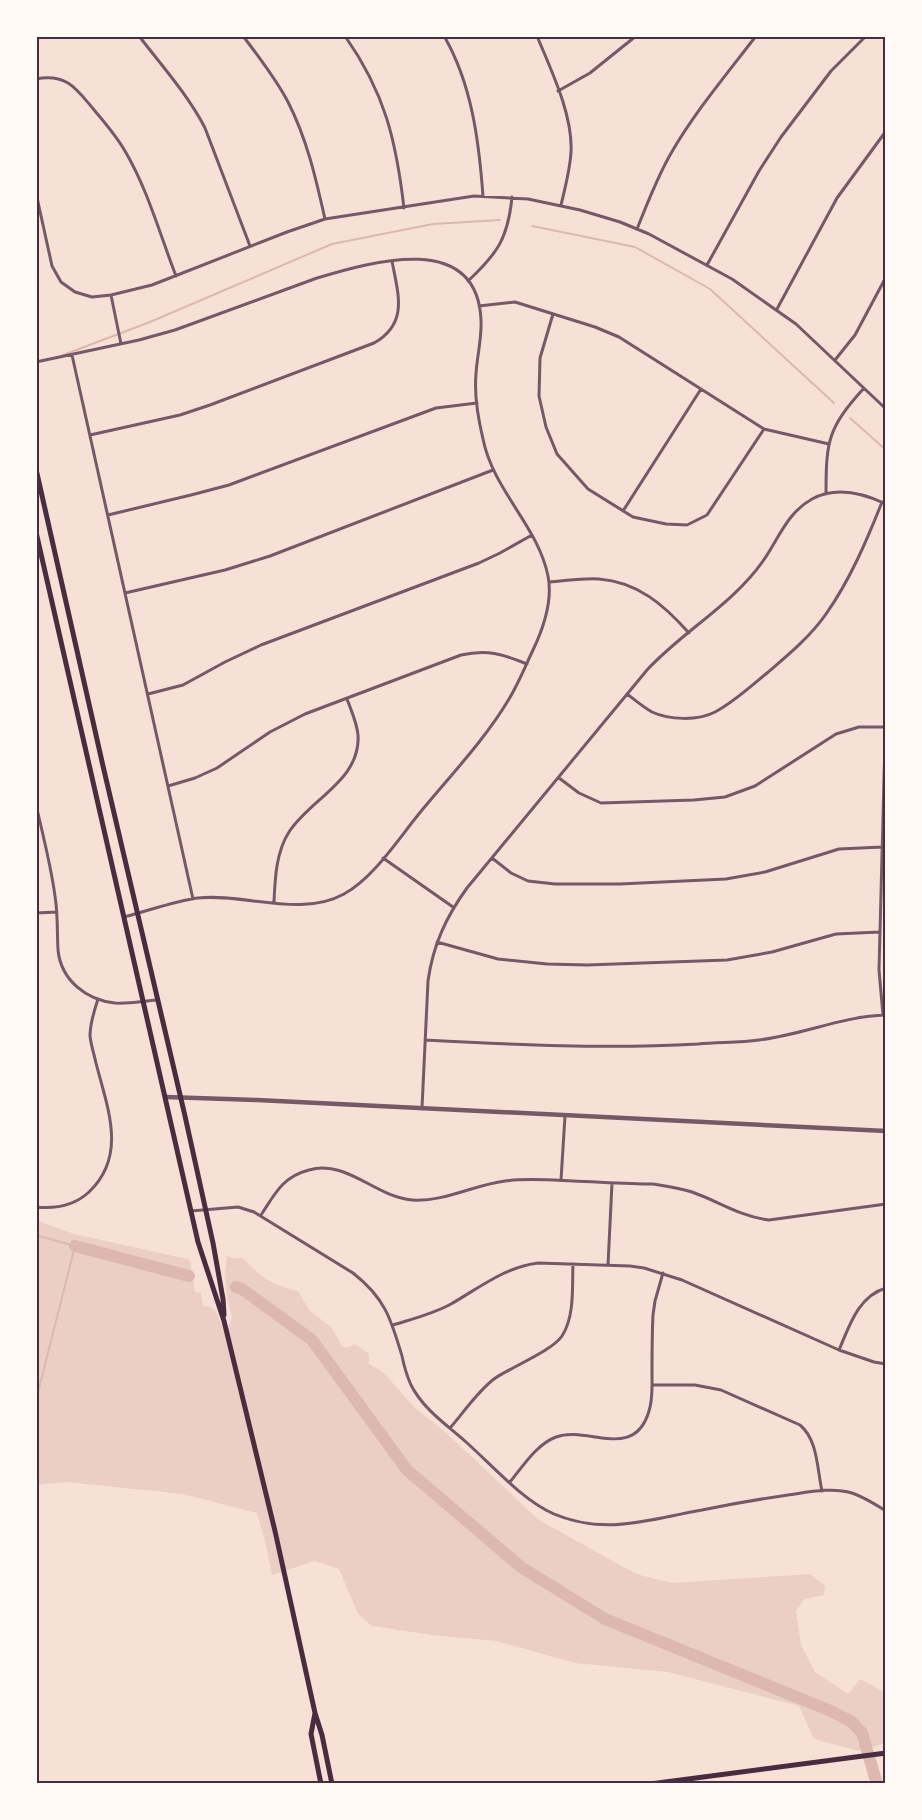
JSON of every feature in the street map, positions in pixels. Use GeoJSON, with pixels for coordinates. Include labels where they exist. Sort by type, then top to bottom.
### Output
{"type":"FeatureCollection","features":[{"type":"Feature","properties":{"kind":"main road"},"geometry":{"type":"LineString","coordinates":[[36,469],[205,1209],[223,1299],[224,1321]]}},
{"type":"Feature","properties":{"kind":"main road"},"geometry":{"type":"LineString","coordinates":[[36,532],[198,1242],[224,1321],[279,1550],[332,1784]]}},
{"type":"Feature","properties":{"kind":"main road"},"geometry":{"type":"LineString","coordinates":[[315,1713],[311,1734],[321,1784]]}},
{"type":"Feature","properties":{"kind":"main road"},"geometry":{"type":"LineString","coordinates":[[650,1784],[886,1753]]}},
{"type":"Feature","properties":{"kind":"street"},"geometry":{"type":"LineString","coordinates":[[139,36],[199,115],[250,246]]}},
{"type":"Feature","properties":{"kind":"street"},"geometry":{"type":"LineString","coordinates":[[243,36],[279,85],[296,118],[309,154],[325,219]]}},
{"type":"Feature","properties":{"kind":"street"},"geometry":{"type":"LineString","coordinates":[[345,36],[364,63],[386,112],[396,151],[404,208]]}},
{"type":"Feature","properties":{"kind":"street"},"geometry":{"type":"LineString","coordinates":[[444,36],[460,71],[468,100],[477,143],[483,196]]}},
{"type":"Feature","properties":{"kind":"street"},"geometry":{"type":"LineString","coordinates":[[537,36],[568,122],[571,150],[570,166],[561,206]]}},
{"type":"Feature","properties":{"kind":"street"},"geometry":{"type":"LineString","coordinates":[[558,92],[590,73],[636,36]]}},
{"type":"Feature","properties":{"kind":"street"},"geometry":{"type":"LineString","coordinates":[[637,229],[659,176],[671,154],[709,98],[756,36]]}},
{"type":"Feature","properties":{"kind":"street"},"geometry":{"type":"LineString","coordinates":[[707,264],[759,171],[781,137],[831,71],[866,36]]}},
{"type":"Feature","properties":{"kind":"street"},"geometry":{"type":"LineString","coordinates":[[36,79],[54,77],[71,84],[112,132],[125,151],[139,178],[176,276]]}},
{"type":"Feature","properties":{"kind":"street"},"geometry":{"type":"LineString","coordinates":[[776,309],[837,198],[886,131]]}},
{"type":"Feature","properties":{"kind":"street"},"geometry":{"type":"LineString","coordinates":[[36,193],[52,266],[61,282],[67,288],[83,295],[98,296],[111,295],[152,285],[250,246],[325,219],[483,196],[512,197],[600,215],[637,229],[707,264],[732,279],[796,324],[886,410]]}},
{"type":"Feature","properties":{"kind":"street"},"geometry":{"type":"LineString","coordinates":[[468,281],[492,258],[501,244],[507,230],[512,197]]}},
{"type":"Feature","properties":{"kind":"street"},"geometry":{"type":"LineString","coordinates":[[36,362],[121,344],[202,321],[317,278],[392,261],[422,258],[438,261],[457,271],[474,288],[479,306],[481,327],[475,377],[483,441],[493,470],[532,535],[544,561],[548,582],[547,607],[543,625],[513,692],[493,723],[383,858],[353,888],[337,898],[309,904],[222,898],[194,899],[124,917]]}},
{"type":"Feature","properties":{"kind":"street"},"geometry":{"type":"LineString","coordinates":[[90,434],[180,415],[374,343],[388,334],[398,316],[397,289],[392,261]]}},
{"type":"Feature","properties":{"kind":"street"},"geometry":{"type":"LineString","coordinates":[[835,360],[854,335],[886,277]]}},
{"type":"Feature","properties":{"kind":"street"},"geometry":{"type":"LineString","coordinates":[[111,295],[121,344]]}},
{"type":"Feature","properties":{"kind":"street"},"geometry":{"type":"LineString","coordinates":[[479,306],[515,302],[595,327],[619,337],[764,429],[829,444]]}},
{"type":"Feature","properties":{"kind":"street"},"geometry":{"type":"LineString","coordinates":[[553,314],[540,358],[539,396],[546,427],[557,454],[588,489],[633,517],[666,524],[687,525],[707,515],[764,429]]}},
{"type":"Feature","properties":{"kind":"street"},"geometry":{"type":"LineString","coordinates":[[72,355],[194,899]]}},
{"type":"Feature","properties":{"kind":"street"},"geometry":{"type":"LineString","coordinates":[[826,494],[826,462],[834,427],[840,416],[864,388]]}},
{"type":"Feature","properties":{"kind":"street"},"geometry":{"type":"LineString","coordinates":[[623,511],[701,389]]}},
{"type":"Feature","properties":{"kind":"street"},"geometry":{"type":"LineString","coordinates":[[108,515],[192,496],[229,485],[436,408],[477,403]]}},
{"type":"Feature","properties":{"kind":"street"},"geometry":{"type":"LineString","coordinates":[[125,594],[225,570],[270,556],[493,470]]}},
{"type":"Feature","properties":{"kind":"street"},"geometry":{"type":"LineString","coordinates":[[422,1109],[428,981],[436,942],[453,907],[467,888],[627,694],[655,661],[722,605],[753,575],[793,513],[811,500],[826,494],[844,492],[857,494],[884,503],[849,574],[820,622],[806,639],[784,659],[724,707],[708,715],[672,717],[654,713],[627,694]]}},
{"type":"Feature","properties":{"kind":"street"},"geometry":{"type":"LineString","coordinates":[[147,694],[183,685],[261,645],[479,563],[532,535]]}},
{"type":"Feature","properties":{"kind":"street"},"geometry":{"type":"LineString","coordinates":[[548,582],[595,579],[625,584],[649,595],[664,606],[689,633]]}},
{"type":"Feature","properties":{"kind":"street"},"geometry":{"type":"LineString","coordinates":[[168,786],[212,771],[281,725],[461,655],[473,652],[493,652],[527,664]]}},
{"type":"Feature","properties":{"kind":"street"},"geometry":{"type":"LineString","coordinates":[[274,902],[281,852],[288,834],[301,817],[344,776],[353,760],[358,737],[347,699]]}},
{"type":"Feature","properties":{"kind":"street"},"geometry":{"type":"LineString","coordinates":[[425,1040],[542,1045],[638,1046],[690,1044],[758,1040],[784,1036],[855,1019],[884,1015],[879,970],[886,703]]}},
{"type":"Feature","properties":{"kind":"street"},"geometry":{"type":"LineString","coordinates":[[558,778],[579,793],[601,803],[725,797],[755,786],[836,734],[859,727],[885,727]]}},
{"type":"Feature","properties":{"kind":"street"},"geometry":{"type":"LineString","coordinates":[[36,807],[55,894],[58,950],[60,963],[64,971],[79,989],[98,999],[115,1003],[157,1000]]}},
{"type":"Feature","properties":{"kind":"street"},"geometry":{"type":"LineString","coordinates":[[492,858],[510,873],[528,881],[555,884],[620,884],[707,880],[750,875],[839,849],[882,847]]}},
{"type":"Feature","properties":{"kind":"street"},"geometry":{"type":"LineString","coordinates":[[383,858],[453,907]]}},
{"type":"Feature","properties":{"kind":"street"},"geometry":{"type":"LineString","coordinates":[[36,914],[57,912]]}},
{"type":"Feature","properties":{"kind":"street"},"geometry":{"type":"LineString","coordinates":[[436,942],[498,959],[547,964],[587,965],[727,960],[772,952],[836,934],[880,932]]}},
{"type":"Feature","properties":{"kind":"street"},"geometry":{"type":"LineString","coordinates":[[36,1207],[63,1206],[81,1198],[96,1185],[109,1163],[113,1137],[90,1036],[93,1014],[98,999]]}},
{"type":"Feature","properties":{"kind":"street"},"geometry":{"type":"LineString","coordinates":[[166,1098],[257,1100],[886,1131]]}},
{"type":"Feature","properties":{"kind":"street"},"geometry":{"type":"LineString","coordinates":[[561,1180],[566,1116]]}},
{"type":"Feature","properties":{"kind":"street"},"geometry":{"type":"LineString","coordinates":[[261,1215],[279,1187],[289,1177],[318,1168],[338,1170],[388,1195],[411,1200],[434,1199],[506,1180],[561,1180],[653,1184],[674,1187],[691,1192],[751,1217],[769,1220],[886,1204]]}},
{"type":"Feature","properties":{"kind":"street"},"geometry":{"type":"LineString","coordinates":[[608,1265],[612,1183]]}},
{"type":"Feature","properties":{"kind":"street"},"geometry":{"type":"LineString","coordinates":[[191,1211],[238,1207],[261,1215],[366,1284],[383,1304],[392,1325],[411,1384],[422,1401],[510,1482],[541,1507],[553,1513],[583,1523],[609,1526],[763,1499],[822,1491],[852,1493],[863,1497],[886,1511]]}},
{"type":"Feature","properties":{"kind":"street"},"geometry":{"type":"LineString","coordinates":[[392,1325],[441,1309],[516,1268],[538,1263],[608,1265],[644,1268],[663,1273],[839,1350],[886,1364]]}},
{"type":"Feature","properties":{"kind":"street"},"geometry":{"type":"LineString","coordinates":[[450,1428],[485,1387],[562,1337],[570,1312],[573,1264]]}},
{"type":"Feature","properties":{"kind":"street"},"geometry":{"type":"LineString","coordinates":[[510,1482],[544,1443],[558,1436],[622,1438],[634,1433],[644,1422],[649,1412],[652,1385],[653,1315],[655,1300],[663,1273]]}},
{"type":"Feature","properties":{"kind":"street"},"geometry":{"type":"LineString","coordinates":[[839,1350],[850,1324],[864,1302],[873,1294],[886,1288]]}},
{"type":"Feature","properties":{"kind":"street"},"geometry":{"type":"LineString","coordinates":[[652,1385],[695,1385],[721,1390],[800,1426],[807,1431],[813,1442],[822,1491]]}},
{"type":"Feature","properties":{"kind":"shaded area"},"geometry":{"type":"Polygon","coordinates":[[[36,1220],[74,1234],[187,1259],[190,1261],[195,1292],[201,1293],[203,1307],[208,1306],[215,1310],[224,1329],[228,1328],[232,1317],[227,1297],[225,1272],[227,1256],[243,1258],[255,1270],[273,1283],[298,1291],[310,1311],[331,1327],[343,1347],[355,1344],[369,1354],[369,1364],[383,1372],[414,1407],[444,1431],[539,1520],[636,1574],[672,1583],[810,1574],[825,1586],[824,1595],[804,1599],[796,1611],[801,1645],[815,1672],[848,1694],[860,1679],[886,1693],[886,1743],[859,1751],[814,1739],[799,1706],[668,1672],[575,1663],[496,1641],[432,1635],[372,1626],[358,1614],[339,1569],[315,1561],[272,1575],[257,1513],[183,1494],[66,1482],[36,1485],[36,1220]]]}},
{"type":"Feature","properties":{"kind":"waterway"},"geometry":{"type":"LineString","coordinates":[[63,355],[150,322],[332,244],[433,224],[500,220]]}},
{"type":"Feature","properties":{"kind":"waterway"},"geometry":{"type":"LineString","coordinates":[[532,226],[635,247],[710,289],[834,403]]}},
{"type":"Feature","properties":{"kind":"waterway"},"geometry":{"type":"LineString","coordinates":[[850,418],[886,450]]}},
{"type":"Feature","properties":{"kind":"waterway"},"geometry":{"type":"LineString","coordinates":[[36,1235],[75,1246],[36,1400]]}},
{"type":"Feature","properties":{"kind":"waterway"},"geometry":{"type":"LineString","coordinates":[[75,1246],[189,1276]]}},
{"type":"Feature","properties":{"kind":"waterway"},"geometry":{"type":"LineString","coordinates":[[236,1287],[242,1289],[312,1340],[407,1470],[521,1567],[605,1619],[831,1711],[852,1722],[862,1733],[877,1784]]}},
{"type":"Feature","properties":{"kind":"waterway"},"geometry":{"type":"LineString","coordinates":[[36,1775],[39,1784]]}}]}
